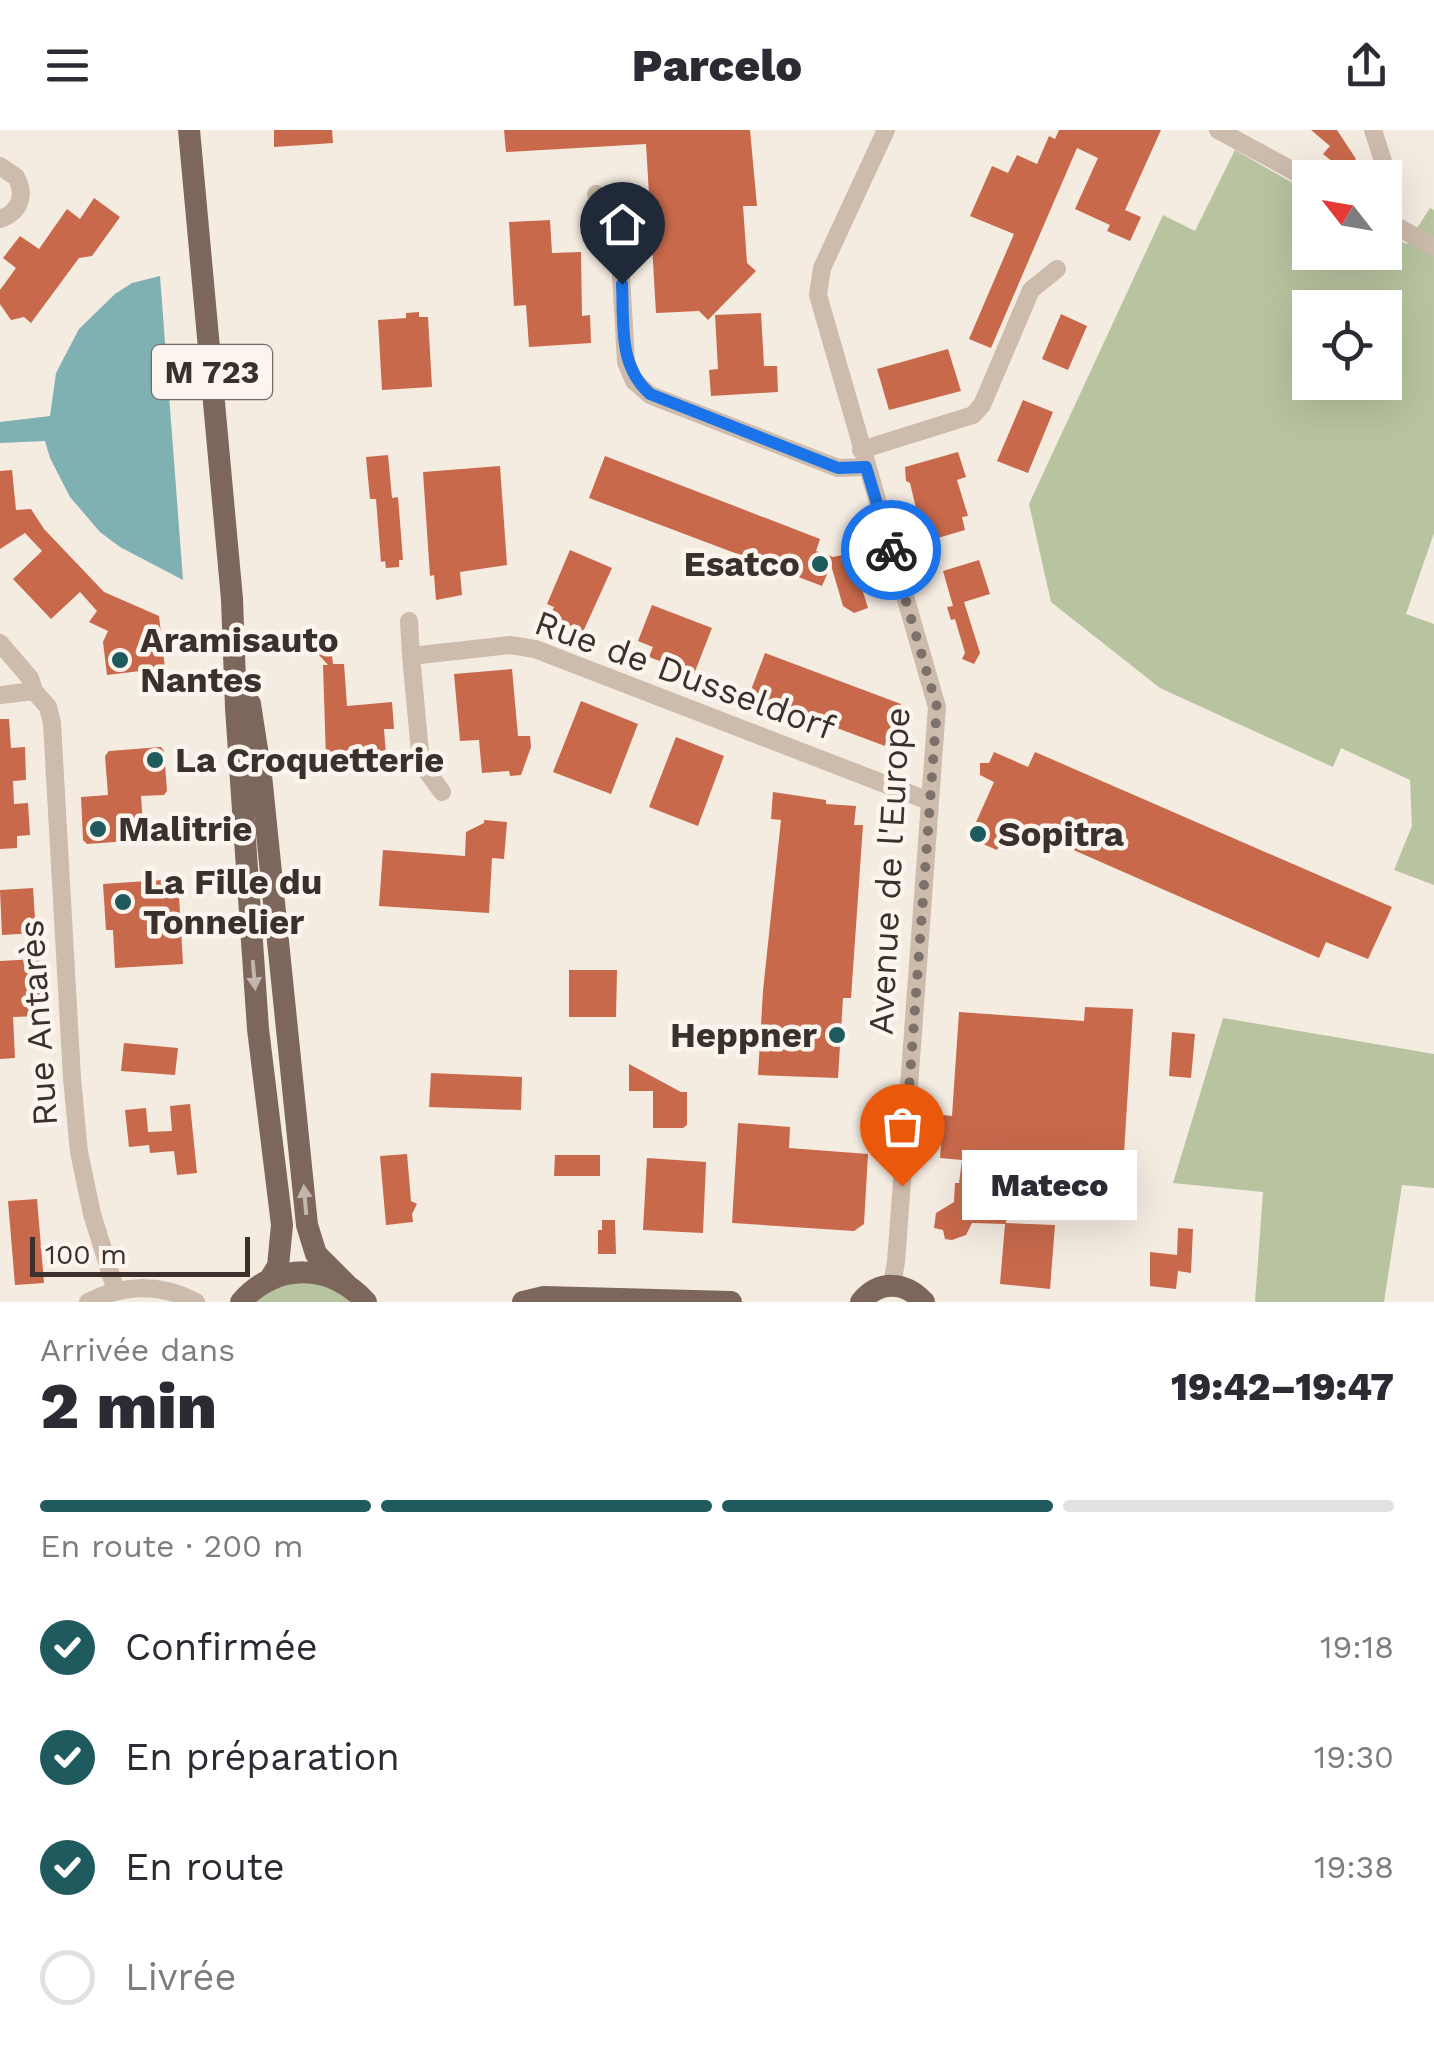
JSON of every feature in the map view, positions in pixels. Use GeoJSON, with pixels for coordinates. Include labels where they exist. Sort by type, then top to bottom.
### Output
{"type":"FeatureCollection","features":[{"type":"Feature","properties":{"kind":"main road","name":"M 723"},"geometry":{"type":"LineString","coordinates":[[191,135],[232,598],[252,956],[282,1225],[278,1266],[270,1278]]}},
{"type":"Feature","properties":{"kind":"main road","name":"M 723"},"geometry":{"type":"LineString","coordinates":[[232,598],[261,775],[307,1225],[316,1254],[346,1284]]}},
{"type":"Feature","properties":{"kind":"main road"},"geometry":{"type":"LineString","coordinates":[[241,1302],[270,1278],[309,1271],[346,1284],[366,1302]]}},
{"type":"Feature","properties":{"kind":"main road"},"geometry":{"type":"LineString","coordinates":[[861,1302],[877,1288],[892,1285],[903,1286],[924,1302]]}},
{"type":"Feature","properties":{"kind":"main road"},"geometry":{"type":"LineString","coordinates":[[523,1302],[544,1297],[730,1302]]}},
{"type":"Feature","properties":{"kind":"street","name":"Avenue de l'Europe"},"geometry":{"type":"LineString","coordinates":[[886,130],[822,268],[818,295],[937,707],[892,1285]]}},
{"type":"Feature","properties":{"kind":"street"},"geometry":{"type":"LineString","coordinates":[[1218,130],[1292,170]]}},
{"type":"Feature","properties":{"kind":"street"},"geometry":{"type":"LineString","coordinates":[[1373,130],[1383,160]]}},
{"type":"Feature","properties":{"kind":"street"},"geometry":{"type":"LineString","coordinates":[[0,166],[16,177],[22,195],[15,210],[0,218]]}},
{"type":"Feature","properties":{"kind":"street"},"geometry":{"type":"LineString","coordinates":[[596,194],[618,223],[626,362],[634,381],[650,394],[838,468],[973,416],[982,405],[1031,290],[1057,270]]}},
{"type":"Feature","properties":{"kind":"street"},"geometry":{"type":"LineString","coordinates":[[1402,230],[1434,247]]}},
{"type":"Feature","properties":{"kind":"street"},"geometry":{"type":"LineString","coordinates":[[409,621],[421,763],[442,792]]}},
{"type":"Feature","properties":{"kind":"street","name":"Rue Antarès"},"geometry":{"type":"LineString","coordinates":[[0,644],[22,665],[34,691],[43,698],[52,723],[72,1078],[80,1152],[92,1214],[116,1292]]}},
{"type":"Feature","properties":{"kind":"street","name":"Rue de Dusseldorf"},"geometry":{"type":"LineString","coordinates":[[412,656],[510,644],[535,649],[930,801]]}},
{"type":"Feature","properties":{"kind":"street"},"geometry":{"type":"LineString","coordinates":[[0,695],[34,691]]}},
{"type":"Feature","properties":{"kind":"street"},"geometry":{"type":"LineString","coordinates":[[88,1302],[137,1288],[162,1289],[196,1302]]}},
{"type":"Feature","properties":{"kind":"green space"},"geometry":{"type":"Polygon","coordinates":[[[1235,150],[1292,183],[1292,270],[1402,270],[1402,242],[1407,244],[1430,208],[1434,210],[1434,533],[1406,614],[1434,624],[1434,885],[1394,870],[1412,826],[1410,780],[1341,748],[1333,767],[1160,688],[1051,602],[1029,504],[1163,215],[1195,231],[1235,150]]]}},
{"type":"Feature","properties":{"kind":"green space"},"geometry":{"type":"Polygon","coordinates":[[[1223,1018],[1434,1054],[1434,1188],[1402,1185],[1384,1302],[1255,1302],[1263,1192],[1173,1183],[1223,1018]]]}},
{"type":"Feature","properties":{"kind":"green space"},"geometry":{"type":"Polygon","coordinates":[[[298,1281],[326,1287],[351,1302],[255,1302],[276,1287],[298,1281]]]}},
{"type":"Feature","properties":{"kind":"water"},"geometry":{"type":"Polygon","coordinates":[[[160,276],[183,580],[100,532],[70,497],[45,441],[0,443],[0,422],[50,416],[56,373],[79,329],[115,294],[132,283],[160,276]]]}},
{"type":"Feature","properties":{"kind":"building"},"geometry":{"type":"Polygon","coordinates":[[[274,130],[332,130],[333,143],[274,147],[274,130]]]}},
{"type":"Feature","properties":{"kind":"building"},"geometry":{"type":"Polygon","coordinates":[[[504,130],[750,130],[757,206],[743,206],[747,263],[756,271],[708,320],[699,311],[656,313],[646,144],[506,152],[504,130]]]}},
{"type":"Feature","properties":{"kind":"building"},"geometry":{"type":"Polygon","coordinates":[[[1059,130],[1161,130],[1125,210],[1141,217],[1130,241],[1107,231],[1110,225],[1075,209],[1098,158],[1077,148],[991,348],[969,339],[1014,234],[970,216],[992,166],[1008,173],[1017,155],[1037,164],[1049,136],[1055,139],[1059,130]]]}},
{"type":"Feature","properties":{"kind":"building"},"geometry":{"type":"Polygon","coordinates":[[[1311,130],[1337,130],[1356,159],[1330,160],[1323,154],[1330,146],[1311,130]]]}},
{"type":"Feature","properties":{"kind":"building"},"geometry":{"type":"Polygon","coordinates":[[[94,198],[120,217],[92,256],[79,258],[31,323],[24,317],[11,320],[0,304],[0,290],[16,268],[3,258],[20,236],[39,249],[67,209],[80,219],[94,198]]]}},
{"type":"Feature","properties":{"kind":"building"},"geometry":{"type":"Polygon","coordinates":[[[550,220],[552,253],[581,252],[582,316],[590,315],[591,343],[529,347],[526,305],[514,306],[509,222],[550,220]]]}},
{"type":"Feature","properties":{"kind":"building"},"geometry":{"type":"Polygon","coordinates":[[[419,312],[419,317],[428,317],[432,387],[382,390],[378,320],[406,318],[406,313],[419,312]]]}},
{"type":"Feature","properties":{"kind":"building"},"geometry":{"type":"Polygon","coordinates":[[[761,313],[764,366],[777,366],[778,392],[711,396],[709,370],[718,369],[715,315],[761,313]]]}},
{"type":"Feature","properties":{"kind":"building"},"geometry":{"type":"Polygon","coordinates":[[[1061,314],[1087,326],[1068,370],[1042,359],[1061,314]]]}},
{"type":"Feature","properties":{"kind":"building"},"geometry":{"type":"Polygon","coordinates":[[[948,349],[961,391],[889,410],[877,369],[948,349]]]}},
{"type":"Feature","properties":{"kind":"building"},"geometry":{"type":"Polygon","coordinates":[[[1023,400],[1053,412],[1028,473],[997,461],[1023,400]]]}},
{"type":"Feature","properties":{"kind":"building"},"geometry":{"type":"Polygon","coordinates":[[[958,452],[966,477],[957,480],[968,516],[962,517],[965,530],[924,542],[905,467],[958,452]]]}},
{"type":"Feature","properties":{"kind":"building"},"geometry":{"type":"Polygon","coordinates":[[[388,455],[392,498],[398,497],[403,560],[399,560],[399,567],[386,568],[385,561],[381,562],[376,499],[370,499],[366,457],[388,455]]]}},
{"type":"Feature","properties":{"kind":"building"},"geometry":{"type":"Polygon","coordinates":[[[605,456],[820,539],[816,551],[833,557],[851,553],[868,608],[854,613],[843,606],[831,565],[822,586],[589,498],[605,456]]]}},
{"type":"Feature","properties":{"kind":"building"},"geometry":{"type":"Polygon","coordinates":[[[500,466],[507,565],[460,572],[462,595],[436,600],[434,575],[430,576],[423,472],[500,466]]]}},
{"type":"Feature","properties":{"kind":"building"},"geometry":{"type":"Polygon","coordinates":[[[12,470],[16,510],[31,509],[44,529],[104,592],[159,616],[165,668],[107,675],[103,642],[108,631],[89,622],[97,611],[80,592],[51,619],[13,579],[42,551],[25,533],[0,549],[0,471],[12,470]]]}},
{"type":"Feature","properties":{"kind":"building"},"geometry":{"type":"Polygon","coordinates":[[[570,550],[612,568],[583,632],[550,616],[554,607],[547,604],[570,550]]]}},
{"type":"Feature","properties":{"kind":"building"},"geometry":{"type":"Polygon","coordinates":[[[979,560],[990,594],[964,602],[980,653],[974,664],[962,659],[965,653],[955,619],[951,620],[947,607],[953,606],[943,571],[979,560]]]}},
{"type":"Feature","properties":{"kind":"building"},"geometry":{"type":"Polygon","coordinates":[[[652,605],[712,628],[694,674],[649,657],[653,647],[638,641],[652,605]]]}},
{"type":"Feature","properties":{"kind":"building"},"geometry":{"type":"Polygon","coordinates":[[[331,647],[333,664],[344,664],[347,706],[392,702],[394,729],[384,729],[387,768],[340,771],[326,759],[323,665],[328,665],[319,655],[322,648],[331,647]]]}},
{"type":"Feature","properties":{"kind":"building"},"geometry":{"type":"Polygon","coordinates":[[[765,653],[901,704],[885,746],[749,695],[765,653]]]}},
{"type":"Feature","properties":{"kind":"building"},"geometry":{"type":"Polygon","coordinates":[[[512,669],[518,736],[530,736],[531,747],[521,775],[510,776],[509,771],[482,773],[479,740],[460,741],[454,674],[512,669]]]}},
{"type":"Feature","properties":{"kind":"building"},"geometry":{"type":"Polygon","coordinates":[[[581,701],[638,724],[611,794],[553,772],[581,701]]]}},
{"type":"Feature","properties":{"kind":"building"},"geometry":{"type":"Polygon","coordinates":[[[0,719],[9,719],[11,748],[25,747],[26,780],[13,781],[14,804],[28,803],[30,835],[17,836],[17,848],[0,849],[0,719]]]}},
{"type":"Feature","properties":{"kind":"building"},"geometry":{"type":"Polygon","coordinates":[[[676,737],[724,756],[698,826],[649,807],[676,737]]]}},
{"type":"Feature","properties":{"kind":"building"},"geometry":{"type":"Polygon","coordinates":[[[161,747],[167,791],[164,795],[141,796],[144,837],[87,844],[83,840],[81,797],[108,795],[105,756],[109,751],[161,747]]]}},
{"type":"Feature","properties":{"kind":"building"},"geometry":{"type":"Polygon","coordinates":[[[994,752],[1028,767],[1035,752],[1392,907],[1368,959],[1326,942],[1319,958],[1010,822],[997,850],[969,838],[994,782],[980,775],[980,763],[989,763],[994,752]]]}},
{"type":"Feature","properties":{"kind":"building"},"geometry":{"type":"Polygon","coordinates":[[[773,792],[826,800],[826,804],[856,806],[854,825],[863,825],[851,998],[843,998],[838,1078],[758,1075],[781,820],[771,819],[773,792]]]}},
{"type":"Feature","properties":{"kind":"building"},"geometry":{"type":"Polygon","coordinates":[[[484,820],[507,822],[504,859],[492,858],[489,913],[379,906],[383,850],[465,856],[466,832],[484,820]]]}},
{"type":"Feature","properties":{"kind":"building"},"geometry":{"type":"Polygon","coordinates":[[[178,879],[183,964],[115,968],[113,930],[106,930],[103,884],[178,879]]]}},
{"type":"Feature","properties":{"kind":"building"},"geometry":{"type":"Polygon","coordinates":[[[33,888],[36,933],[2,935],[0,890],[33,888]]]}},
{"type":"Feature","properties":{"kind":"building"},"geometry":{"type":"Polygon","coordinates":[[[0,961],[41,962],[42,982],[37,987],[42,992],[43,1012],[40,1016],[13,1017],[15,1058],[0,1059],[0,961]]]}},
{"type":"Feature","properties":{"kind":"building"},"geometry":{"type":"Polygon","coordinates":[[[569,970],[617,970],[616,1017],[569,1017],[569,970]]]}},
{"type":"Feature","properties":{"kind":"building"},"geometry":{"type":"Polygon","coordinates":[[[1085,1007],[1133,1009],[1124,1153],[1109,1153],[1105,1190],[1070,1188],[1073,1155],[1015,1151],[1014,1167],[1000,1180],[1002,1163],[971,1161],[971,1184],[1008,1186],[1006,1223],[1055,1225],[1050,1289],[1000,1284],[1005,1224],[972,1223],[966,1235],[952,1240],[945,1239],[943,1230],[934,1228],[936,1213],[954,1202],[962,1160],[940,1158],[943,1115],[952,1116],[959,1012],[1084,1021],[1085,1007]]]}},
{"type":"Feature","properties":{"kind":"building"},"geometry":{"type":"Polygon","coordinates":[[[1172,1032],[1195,1034],[1191,1078],[1169,1076],[1172,1032]]]}},
{"type":"Feature","properties":{"kind":"building"},"geometry":{"type":"Polygon","coordinates":[[[124,1043],[178,1048],[175,1075],[121,1071],[124,1043]]]}},
{"type":"Feature","properties":{"kind":"building"},"geometry":{"type":"Polygon","coordinates":[[[629,1064],[687,1092],[687,1125],[653,1128],[653,1091],[629,1091],[629,1064]]]}},
{"type":"Feature","properties":{"kind":"building"},"geometry":{"type":"Polygon","coordinates":[[[431,1073],[522,1077],[521,1110],[429,1107],[431,1073]]]}},
{"type":"Feature","properties":{"kind":"building"},"geometry":{"type":"Polygon","coordinates":[[[190,1104],[197,1173],[177,1175],[174,1151],[150,1153],[149,1145],[129,1147],[125,1110],[146,1108],[148,1132],[172,1131],[170,1106],[190,1104]]]}},
{"type":"Feature","properties":{"kind":"building"},"geometry":{"type":"Polygon","coordinates":[[[738,1123],[790,1127],[789,1148],[868,1154],[864,1224],[854,1231],[732,1223],[738,1123]]]}},
{"type":"Feature","properties":{"kind":"building"},"geometry":{"type":"Polygon","coordinates":[[[407,1154],[411,1201],[417,1204],[413,1222],[386,1225],[380,1156],[407,1154]]]}},
{"type":"Feature","properties":{"kind":"building"},"geometry":{"type":"Polygon","coordinates":[[[555,1155],[600,1155],[600,1176],[554,1176],[555,1155]]]}},
{"type":"Feature","properties":{"kind":"building"},"geometry":{"type":"Polygon","coordinates":[[[647,1158],[706,1162],[703,1233],[643,1230],[647,1158]]]}},
{"type":"Feature","properties":{"kind":"building"},"geometry":{"type":"Polygon","coordinates":[[[37,1199],[44,1283],[15,1285],[8,1201],[37,1199]]]}},
{"type":"Feature","properties":{"kind":"building"},"geometry":{"type":"Polygon","coordinates":[[[602,1220],[615,1220],[616,1254],[598,1254],[602,1220]]]}},
{"type":"Feature","properties":{"kind":"building"},"geometry":{"type":"Polygon","coordinates":[[[1178,1228],[1193,1229],[1191,1273],[1178,1271],[1176,1289],[1150,1286],[1150,1252],[1177,1255],[1178,1228]]]}},
{"type":"Feature","properties":{"kind":"way so far"},"geometry":{"type":"LineString","coordinates":[[891,550],[937,707],[902,1186]]}},
{"type":"Feature","properties":{"kind":"place","name":"Esatco"},"geometry":{"type":"Point","coordinates":[820,564]}},
{"type":"Feature","properties":{"kind":"place","name":"Aramisauto Nantes"},"geometry":{"type":"Point","coordinates":[120,660]}},
{"type":"Feature","properties":{"kind":"place","name":"La Croquetterie"},"geometry":{"type":"Point","coordinates":[155,760]}},
{"type":"Feature","properties":{"kind":"place","name":"Malitrie"},"geometry":{"type":"Point","coordinates":[98,829]}},
{"type":"Feature","properties":{"kind":"place","name":"Sopitra"},"geometry":{"type":"Point","coordinates":[978,834]}},
{"type":"Feature","properties":{"kind":"place","name":"La Fille du Tonnelier"},"geometry":{"type":"Point","coordinates":[123,902]}},
{"type":"Feature","properties":{"kind":"place","name":"Heppner"},"geometry":{"type":"Point","coordinates":[837,1035]}},
{"type":"Feature","properties":{"kind":"place","name":"Mateco"},"geometry":{"type":"Point","coordinates":[902,1186]}},
{"type":"Feature","properties":{"kind":"route"},"geometry":{"type":"LineString","coordinates":[[622,284],[626,362],[634,381],[650,394],[838,468],[866,467],[891,550]]}}]}
